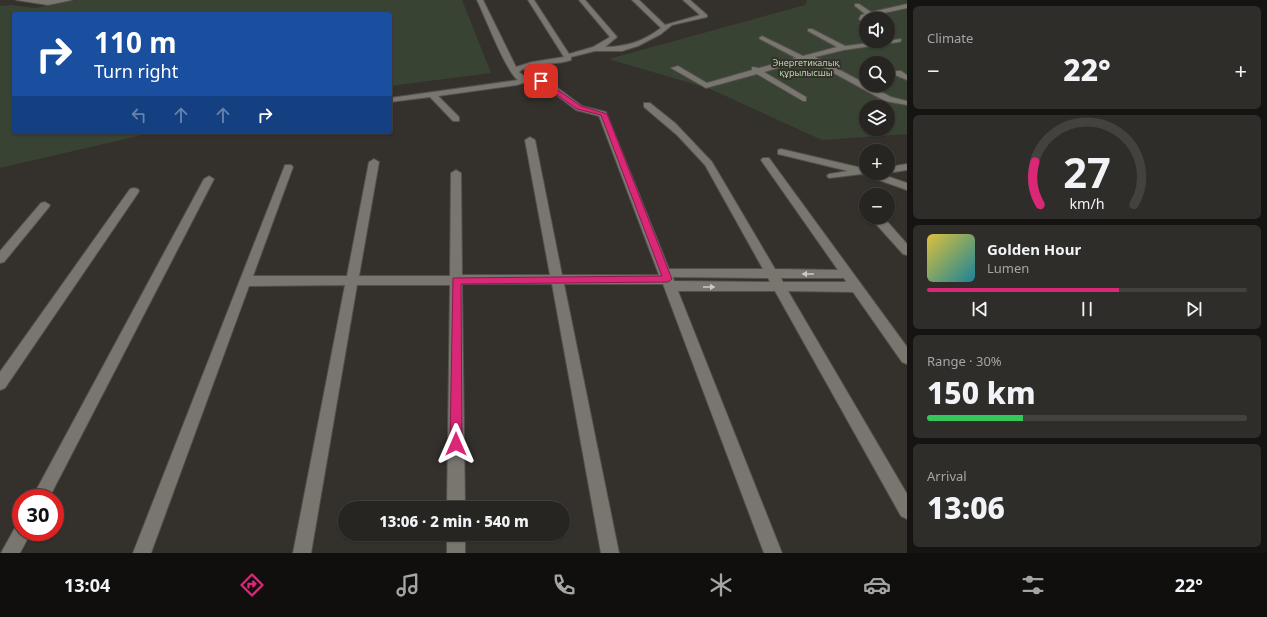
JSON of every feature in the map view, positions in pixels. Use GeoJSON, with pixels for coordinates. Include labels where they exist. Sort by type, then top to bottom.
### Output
{"type":"FeatureCollection","features":[{"type":"Feature","properties":{"kind":"street"},"geometry":{"type":"LineString","coordinates":[[19,0],[48,3],[69,0]]}},
{"type":"Feature","properties":{"kind":"street"},"geometry":{"type":"LineString","coordinates":[[480,0],[514,72],[518,76],[544,82],[579,108],[604,114],[773,553]]}},
{"type":"Feature","properties":{"kind":"street"},"geometry":{"type":"LineString","coordinates":[[531,0],[568,56]]}},
{"type":"Feature","properties":{"kind":"street"},"geometry":{"type":"LineString","coordinates":[[514,72],[520,67],[565,60],[568,56],[604,45],[614,37],[582,0]]}},
{"type":"Feature","properties":{"kind":"street"},"geometry":{"type":"LineString","coordinates":[[635,0],[664,27]]}},
{"type":"Feature","properties":{"kind":"street"},"geometry":{"type":"LineString","coordinates":[[595,49],[622,49],[636,45],[659,33],[664,27],[675,22],[705,16],[686,0]]}},
{"type":"Feature","properties":{"kind":"street"},"geometry":{"type":"LineString","coordinates":[[857,5],[866,12]]}},
{"type":"Feature","properties":{"kind":"street"},"geometry":{"type":"LineString","coordinates":[[878,12],[907,6]]}},
{"type":"Feature","properties":{"kind":"street"},"geometry":{"type":"LineString","coordinates":[[810,30],[844,48]]}},
{"type":"Feature","properties":{"kind":"street"},"geometry":{"type":"LineString","coordinates":[[675,68],[706,86],[758,70],[844,48],[897,37],[907,46]]}},
{"type":"Feature","properties":{"kind":"street"},"geometry":{"type":"LineString","coordinates":[[762,38],[888,99],[907,103]]}},
{"type":"Feature","properties":{"kind":"street"},"geometry":{"type":"LineString","coordinates":[[749,65],[803,99]]}},
{"type":"Feature","properties":{"kind":"street"},"geometry":{"type":"LineString","coordinates":[[898,73],[907,78]]}},
{"type":"Feature","properties":{"kind":"street"},"geometry":{"type":"LineString","coordinates":[[392,100],[517,83],[526,79]]}},
{"type":"Feature","properties":{"kind":"street"},"geometry":{"type":"LineString","coordinates":[[432,95],[456,119]]}},
{"type":"Feature","properties":{"kind":"street"},"geometry":{"type":"LineString","coordinates":[[648,104],[665,118],[709,164],[907,510]]}},
{"type":"Feature","properties":{"kind":"street"},"geometry":{"type":"LineString","coordinates":[[530,140],[610,553]]}},
{"type":"Feature","properties":{"kind":"street"},"geometry":{"type":"LineString","coordinates":[[781,152],[859,170]]}},
{"type":"Feature","properties":{"kind":"street"},"geometry":{"type":"LineString","coordinates":[[766,160],[907,358]]}},
{"type":"Feature","properties":{"kind":"street"},"geometry":{"type":"LineString","coordinates":[[302,553],[374,162]]}},
{"type":"Feature","properties":{"kind":"street"},"geometry":{"type":"LineString","coordinates":[[142,553],[288,167]]}},
{"type":"Feature","properties":{"kind":"street"},"geometry":{"type":"LineString","coordinates":[[895,169],[907,167]]}},
{"type":"Feature","properties":{"kind":"street"},"geometry":{"type":"LineString","coordinates":[[895,171],[907,172]]}},
{"type":"Feature","properties":{"kind":"street"},"geometry":{"type":"LineString","coordinates":[[456,173],[456,501]]}},
{"type":"Feature","properties":{"kind":"street"},"geometry":{"type":"LineString","coordinates":[[832,176],[859,173]]}},
{"type":"Feature","properties":{"kind":"street"},"geometry":{"type":"LineString","coordinates":[[45,489],[209,179]]}},
{"type":"Feature","properties":{"kind":"street"},"geometry":{"type":"LineString","coordinates":[[888,180],[907,187]]}},
{"type":"Feature","properties":{"kind":"street"},"geometry":{"type":"LineString","coordinates":[[0,384],[134,191]]}},
{"type":"Feature","properties":{"kind":"street"},"geometry":{"type":"LineString","coordinates":[[0,259],[45,205]]}},
{"type":"Feature","properties":{"kind":"street"},"geometry":{"type":"LineString","coordinates":[[883,224],[907,251]]}},
{"type":"Feature","properties":{"kind":"street"},"geometry":{"type":"LineString","coordinates":[[245,281],[668,279],[771,274],[847,274]]}},
{"type":"Feature","properties":{"kind":"street"},"geometry":{"type":"LineString","coordinates":[[668,279],[779,287],[856,287]]}},
{"type":"Feature","properties":{"kind":"street"},"geometry":{"type":"LineString","coordinates":[[10,553],[17,541]]}},
{"type":"Feature","properties":{"kind":"street"},"geometry":{"type":"LineString","coordinates":[[456,541],[456,553]]}},
{"type":"Feature","properties":{"kind":"green space"},"geometry":{"type":"Polygon","coordinates":[[[77,0],[462,0],[491,73],[392,86],[392,12],[12,12],[12,134],[146,134],[0,168],[0,6],[12,5],[35,8],[77,0]]]}},
{"type":"Feature","properties":{"kind":"green space","name":"Энергетикалық құрылысшы"},"geometry":{"type":"Polygon","coordinates":[[[807,0],[907,0],[907,134],[895,135],[895,100],[859,100],[859,136],[879,136],[822,140],[710,89],[609,59],[805,5],[807,0]]]}},
{"type":"Feature","properties":{"kind":"route"},"geometry":{"type":"LineString","coordinates":[[456,444],[456,280],[668,279],[604,114],[579,108],[541,81]]}}]}
